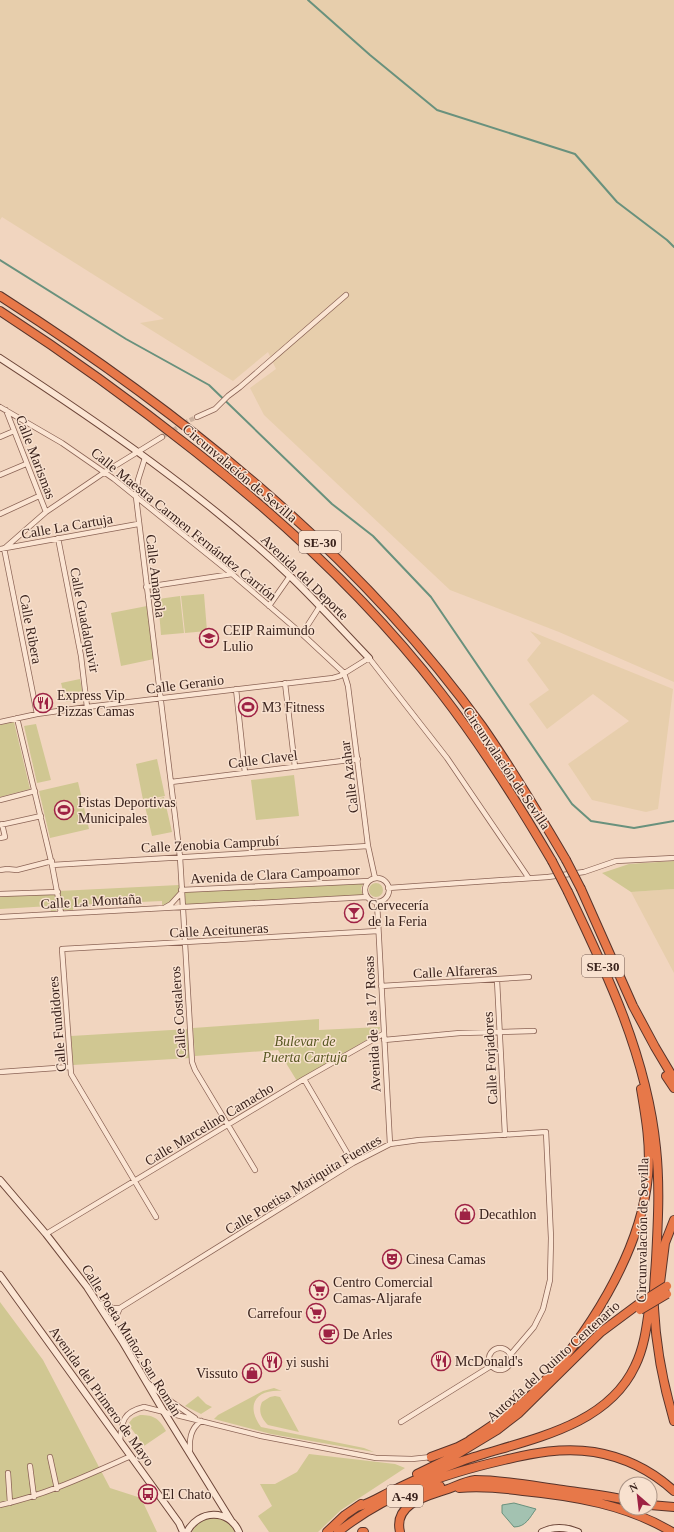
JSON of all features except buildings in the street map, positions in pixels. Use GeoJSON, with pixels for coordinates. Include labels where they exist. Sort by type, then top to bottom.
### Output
{"type":"FeatureCollection","features":[{"type":"Feature","properties":{"kind":"highway","name":"Circunvalación de Sevilla"},"geometry":{"type":"LineString","coordinates":[[0,296],[96,360],[204,441],[264,491],[313,535],[350,572],[410,637],[469,708],[519,781],[566,860],[633,1006],[661,1059],[674,1079]]}},
{"type":"Feature","properties":{"kind":"highway","name":"Circunvalación de Sevilla"},"geometry":{"type":"LineString","coordinates":[[0,311],[105,383],[178,438],[256,501],[329,569],[383,625],[440,692],[493,765],[552,861],[605,970],[633,1043],[644,1077],[652,1116],[659,1187],[654,1307],[657,1348],[667,1398],[674,1421]]}},
{"type":"Feature","properties":{"kind":"highway"},"geometry":{"type":"LineString","coordinates":[[633,1006],[649,1047],[674,1088]]}},
{"type":"Feature","properties":{"kind":"highway"},"geometry":{"type":"LineString","coordinates":[[470,1440],[497,1423],[533,1393],[568,1353],[602,1304],[628,1253],[646,1195],[649,1157],[646,1117],[633,1043]]}},
{"type":"Feature","properties":{"kind":"highway"},"geometry":{"type":"LineString","coordinates":[[661,1059],[674,1074]]}},
{"type":"Feature","properties":{"kind":"highway"},"geometry":{"type":"LineString","coordinates":[[656,1326],[665,1243],[674,1220]]}},
{"type":"Feature","properties":{"kind":"highway"},"geometry":{"type":"LineString","coordinates":[[357,1507],[398,1488],[462,1462],[560,1429],[587,1416],[607,1404],[630,1376],[644,1343],[657,1247]]}},
{"type":"Feature","properties":{"kind":"highway","name":"Autovía del Quinto Centenario"},"geometry":{"type":"LineString","coordinates":[[327,1532],[357,1507],[398,1484],[454,1456],[497,1430],[519,1413],[601,1332],[640,1306],[671,1288]]}},
{"type":"Feature","properties":{"kind":"highway"},"geometry":{"type":"LineString","coordinates":[[497,1430],[522,1414],[607,1334],[640,1306]]}},
{"type":"Feature","properties":{"kind":"highway"},"geometry":{"type":"LineString","coordinates":[[431,1457],[470,1440],[507,1419],[541,1392]]}},
{"type":"Feature","properties":{"kind":"highway"},"geometry":{"type":"LineString","coordinates":[[667,1398],[674,1412]]}},
{"type":"Feature","properties":{"kind":"highway"},"geometry":{"type":"LineString","coordinates":[[338,1532],[354,1519],[376,1505],[422,1484],[488,1464],[552,1451],[592,1451],[623,1459],[657,1476],[673,1490]]}},
{"type":"Feature","properties":{"kind":"highway"},"geometry":{"type":"LineString","coordinates":[[400,1532],[400,1518],[402,1512],[409,1505],[431,1494],[473,1480],[512,1482],[618,1498]]}},
{"type":"Feature","properties":{"kind":"highway","name":"A-49"},"geometry":{"type":"LineString","coordinates":[[345,1532],[367,1516],[408,1495],[440,1486],[473,1480]]}},
{"type":"Feature","properties":{"kind":"highway"},"geometry":{"type":"LineString","coordinates":[[445,1490],[487,1487],[541,1493],[596,1502],[643,1517],[672,1532]]}},
{"type":"Feature","properties":{"kind":"highway"},"geometry":{"type":"LineString","coordinates":[[658,1500],[674,1501]]}},
{"type":"Feature","properties":{"kind":"highway"},"geometry":{"type":"LineString","coordinates":[[658,1505],[674,1506]]}},
{"type":"Feature","properties":{"kind":"main road","name":"Avenida del Deporte"},"geometry":{"type":"LineString","coordinates":[[0,358],[80,410],[225,520],[290,576],[369,658]]}},
{"type":"Feature","properties":{"kind":"main road","name":"Calle Poeta Muñoz San Román"},"geometry":{"type":"LineString","coordinates":[[0,1180],[46,1234],[99,1304],[239,1532]]}},
{"type":"Feature","properties":{"kind":"main road","name":"Avenida del Primero de Mayo"},"geometry":{"type":"LineString","coordinates":[[0,1275],[120,1440],[179,1523],[183,1532]]}},
{"type":"Feature","properties":{"kind":"main road"},"geometry":{"type":"LineString","coordinates":[[187,1532],[195,1521],[210,1514],[224,1516],[232,1522]]}},
{"type":"Feature","properties":{"kind":"main road"},"geometry":{"type":"LineString","coordinates":[[542,1532],[552,1528],[570,1528],[578,1532]]}},
{"type":"Feature","properties":{"kind":"street"},"geometry":{"type":"LineString","coordinates":[[197,417],[215,409],[346,294]]}},
{"type":"Feature","properties":{"kind":"street","name":"Calle Maestra Carmen Fernández Carrión"},"geometry":{"type":"LineString","coordinates":[[0,407],[62,443],[105,472],[232,574],[302,634],[344,673]]}},
{"type":"Feature","properties":{"kind":"street","name":"Calle Marismas"},"geometry":{"type":"LineString","coordinates":[[5,409],[46,512]]}},
{"type":"Feature","properties":{"kind":"street"},"geometry":{"type":"LineString","coordinates":[[0,437],[14,431]]}},
{"type":"Feature","properties":{"kind":"street"},"geometry":{"type":"LineString","coordinates":[[3,548],[46,512],[105,472],[162,437]]}},
{"type":"Feature","properties":{"kind":"street","name":"Calle Amapola"},"geometry":{"type":"LineString","coordinates":[[145,458],[138,480],[136,497],[138,524],[171,782]]}},
{"type":"Feature","properties":{"kind":"street"},"geometry":{"type":"LineString","coordinates":[[0,475],[26,464]]}},
{"type":"Feature","properties":{"kind":"street"},"geometry":{"type":"LineString","coordinates":[[0,514],[39,496]]}},
{"type":"Feature","properties":{"kind":"street","name":"Calle La Cartuja"},"geometry":{"type":"LineString","coordinates":[[3,548],[138,524]]}},
{"type":"Feature","properties":{"kind":"street"},"geometry":{"type":"LineString","coordinates":[[19,536],[19,542],[23,545]]}},
{"type":"Feature","properties":{"kind":"street","name":"Calle Guadalquivir"},"geometry":{"type":"LineString","coordinates":[[58,538],[81,656],[87,707]]}},
{"type":"Feature","properties":{"kind":"street","name":"Calle Ribera"},"geometry":{"type":"LineString","coordinates":[[3,548],[37,714]]}},
{"type":"Feature","properties":{"kind":"street"},"geometry":{"type":"LineString","coordinates":[[146,587],[232,574]]}},
{"type":"Feature","properties":{"kind":"street"},"geometry":{"type":"LineString","coordinates":[[269,606],[290,576]]}},
{"type":"Feature","properties":{"kind":"street"},"geometry":{"type":"LineString","coordinates":[[302,634],[320,606]]}},
{"type":"Feature","properties":{"kind":"street","name":"Calle Geranio"},"geometry":{"type":"LineString","coordinates":[[0,722],[37,714],[87,707],[333,678],[369,658]]}},
{"type":"Feature","properties":{"kind":"street","name":"Avenida del Deporte"},"geometry":{"type":"LineString","coordinates":[[369,658],[447,758],[528,877]]}},
{"type":"Feature","properties":{"kind":"street","name":"Calle Azahar"},"geometry":{"type":"LineString","coordinates":[[344,673],[348,686],[368,846],[375,878]]}},
{"type":"Feature","properties":{"kind":"street"},"geometry":{"type":"LineString","coordinates":[[286,683],[295,767]]}},
{"type":"Feature","properties":{"kind":"street"},"geometry":{"type":"LineString","coordinates":[[236,689],[245,773]]}},
{"type":"Feature","properties":{"kind":"street"},"geometry":{"type":"LineString","coordinates":[[17,718],[52,863],[61,914]]}},
{"type":"Feature","properties":{"kind":"street","name":"Calle Clavel"},"geometry":{"type":"LineString","coordinates":[[171,782],[358,759]]}},
{"type":"Feature","properties":{"kind":"street","name":"Calle Costaleros"},"geometry":{"type":"LineString","coordinates":[[171,782],[180,857],[184,943],[193,1064],[195,1070],[255,1170]]}},
{"type":"Feature","properties":{"kind":"street"},"geometry":{"type":"LineString","coordinates":[[0,800],[35,791]]}},
{"type":"Feature","properties":{"kind":"street"},"geometry":{"type":"LineString","coordinates":[[0,838],[5,837],[1,825],[41,816]]}},
{"type":"Feature","properties":{"kind":"street","name":"Calle Zenobia Camprubí"},"geometry":{"type":"LineString","coordinates":[[0,870],[7,868],[17,870],[52,863],[368,846]]}},
{"type":"Feature","properties":{"kind":"street"},"geometry":{"type":"LineString","coordinates":[[388,888],[514,880],[528,877],[548,877],[584,872],[616,861],[674,858]]}},
{"type":"Feature","properties":{"kind":"street"},"geometry":{"type":"LineString","coordinates":[[375,878],[385,882],[388,888],[387,896],[377,902],[370,900],[367,897],[365,889],[369,881],[375,878]]}},
{"type":"Feature","properties":{"kind":"street","name":"Avenida de Clara Campoamor"},"geometry":{"type":"LineString","coordinates":[[181,892],[369,881]]}},
{"type":"Feature","properties":{"kind":"street","name":"Calle La Montaña"},"geometry":{"type":"LineString","coordinates":[[0,894],[58,892]]}},
{"type":"Feature","properties":{"kind":"street"},"geometry":{"type":"LineString","coordinates":[[162,909],[171,904],[181,892]]}},
{"type":"Feature","properties":{"kind":"street","name":"Avenida de Clara Campoamor"},"geometry":{"type":"LineString","coordinates":[[182,908],[367,897]]}},
{"type":"Feature","properties":{"kind":"street","name":"Avenida de las 17 Rosas"},"geometry":{"type":"LineString","coordinates":[[377,902],[390,1144]]}},
{"type":"Feature","properties":{"kind":"street","name":"Calle La Montaña"},"geometry":{"type":"LineString","coordinates":[[0,917],[182,908]]}},
{"type":"Feature","properties":{"kind":"street","name":"Calle Aceituneras"},"geometry":{"type":"LineString","coordinates":[[62,949],[378,931]]}},
{"type":"Feature","properties":{"kind":"street","name":"Calle Fundidores"},"geometry":{"type":"LineString","coordinates":[[62,949],[70,1067],[73,1080],[156,1217]]}},
{"type":"Feature","properties":{"kind":"street","name":"Calle Alfareras"},"geometry":{"type":"LineString","coordinates":[[381,986],[529,977]]}},
{"type":"Feature","properties":{"kind":"street","name":"Calle Forjadores"},"geometry":{"type":"LineString","coordinates":[[497,980],[505,1134]]}},
{"type":"Feature","properties":{"kind":"street"},"geometry":{"type":"LineString","coordinates":[[384,1040],[460,1034],[534,1031]]}},
{"type":"Feature","properties":{"kind":"street","name":"Calle Marcelino Camacho"},"geometry":{"type":"LineString","coordinates":[[46,1234],[135,1182],[304,1079],[383,1034]]}},
{"type":"Feature","properties":{"kind":"street"},"geometry":{"type":"LineString","coordinates":[[0,1072],[70,1067]]}},
{"type":"Feature","properties":{"kind":"street"},"geometry":{"type":"LineString","coordinates":[[304,1079],[353,1163]]}},
{"type":"Feature","properties":{"kind":"street","name":"Calle Poetisa Mariquita Fuentes"},"geometry":{"type":"LineString","coordinates":[[120,1308],[353,1163],[390,1144],[419,1140],[546,1132],[551,1238],[550,1280],[543,1309],[534,1327],[511,1354]]}},
{"type":"Feature","properties":{"kind":"street"},"geometry":{"type":"LineString","coordinates":[[99,1304],[105,1303],[112,1308],[120,1308],[112,1325]]}},
{"type":"Feature","properties":{"kind":"street"},"geometry":{"type":"LineString","coordinates":[[503,1347],[511,1354],[512,1361],[508,1367],[498,1370],[492,1366],[489,1356],[493,1350],[503,1347]]}},
{"type":"Feature","properties":{"kind":"street"},"geometry":{"type":"LineString","coordinates":[[401,1422],[492,1366]]}},
{"type":"Feature","properties":{"kind":"street"},"geometry":{"type":"LineString","coordinates":[[144,1379],[166,1398],[198,1420]]}},
{"type":"Feature","properties":{"kind":"street"},"geometry":{"type":"LineString","coordinates":[[120,1440],[122,1422],[125,1416],[144,1407],[261,1436],[376,1458],[412,1459],[431,1457]]}},
{"type":"Feature","properties":{"kind":"street"},"geometry":{"type":"LineString","coordinates":[[190,1454],[189,1444],[191,1434],[198,1420]]}},
{"type":"Feature","properties":{"kind":"street"},"geometry":{"type":"LineString","coordinates":[[0,1505],[34,1497],[57,1489],[131,1456]]}},
{"type":"Feature","properties":{"kind":"street"},"geometry":{"type":"LineString","coordinates":[[50,1457],[57,1489]]}},
{"type":"Feature","properties":{"kind":"street"},"geometry":{"type":"LineString","coordinates":[[30,1466],[34,1497]]}},
{"type":"Feature","properties":{"kind":"street"},"geometry":{"type":"LineString","coordinates":[[8,1473],[10,1503]]}},
{"type":"Feature","properties":{"kind":"shaded area"},"geometry":{"type":"Polygon","coordinates":[[[0,0],[674,0],[674,682],[559,632],[450,590],[264,415],[250,388],[276,369],[268,352],[233,381],[140,323],[164,319],[2,217],[0,220],[0,0]]]}},
{"type":"Feature","properties":{"kind":"shaded area"},"geometry":{"type":"Polygon","coordinates":[[[530,631],[673,689],[658,809],[646,812],[592,800],[568,764],[629,721],[593,694],[547,729],[529,704],[549,690],[527,660],[541,643],[530,631]]]}},
{"type":"Feature","properties":{"kind":"shaded area"},"geometry":{"type":"Polygon","coordinates":[[[674,889],[674,973],[631,892],[674,889]]]}},
{"type":"Feature","properties":{"kind":"shaded area"},"geometry":{"type":"Polygon","coordinates":[[[514,1503],[536,1509],[525,1523],[518,1527],[514,1527],[502,1513],[502,1505],[514,1503]]]}},
{"type":"Feature","properties":{"kind":"green space"},"geometry":{"type":"Polygon","coordinates":[[[204,594],[207,631],[185,633],[181,596],[204,594]]]}},
{"type":"Feature","properties":{"kind":"green space"},"geometry":{"type":"Polygon","coordinates":[[[180,596],[184,633],[161,635],[158,599],[180,596]]]}},
{"type":"Feature","properties":{"kind":"green space"},"geometry":{"type":"Polygon","coordinates":[[[147,606],[154,659],[121,666],[111,613],[147,606]]]}},
{"type":"Feature","properties":{"kind":"green space"},"geometry":{"type":"Polygon","coordinates":[[[80,679],[84,700],[66,702],[61,683],[80,679]]]}},
{"type":"Feature","properties":{"kind":"green space"},"geometry":{"type":"Polygon","coordinates":[[[14,722],[30,789],[0,797],[0,725],[14,722]]]}},
{"type":"Feature","properties":{"kind":"green space"},"geometry":{"type":"Polygon","coordinates":[[[36,724],[51,780],[37,783],[24,726],[36,724]]]}},
{"type":"Feature","properties":{"kind":"green space"},"geometry":{"type":"Polygon","coordinates":[[[157,759],[165,796],[143,800],[136,764],[157,759]]]}},
{"type":"Feature","properties":{"kind":"green space"},"geometry":{"type":"Polygon","coordinates":[[[294,775],[299,816],[256,820],[251,780],[294,775]]]}},
{"type":"Feature","properties":{"kind":"green space","name":"Pistas Deportivas Municipales"},"geometry":{"type":"Polygon","coordinates":[[[78,782],[89,829],[50,838],[39,791],[78,782]]]}},
{"type":"Feature","properties":{"kind":"green space"},"geometry":{"type":"Polygon","coordinates":[[[164,797],[172,832],[152,836],[144,802],[164,797]]]}},
{"type":"Feature","properties":{"kind":"green space"},"geometry":{"type":"Polygon","coordinates":[[[674,861],[674,889],[631,892],[602,873],[629,864],[674,861]]]}},
{"type":"Feature","properties":{"kind":"green space"},"geometry":{"type":"Polygon","coordinates":[[[364,882],[361,888],[363,896],[184,907],[184,892],[364,882]]]}},
{"type":"Feature","properties":{"kind":"green space"},"geometry":{"type":"Polygon","coordinates":[[[376,883],[381,885],[383,890],[381,895],[376,897],[371,895],[369,890],[371,885],[376,883]]]}},
{"type":"Feature","properties":{"kind":"green space"},"geometry":{"type":"Polygon","coordinates":[[[179,885],[179,893],[168,904],[162,905],[162,901],[74,905],[73,910],[62,910],[59,891],[179,885]]]}},
{"type":"Feature","properties":{"kind":"green space"},"geometry":{"type":"Polygon","coordinates":[[[57,893],[59,908],[56,911],[51,912],[50,906],[0,909],[0,896],[57,893]]]}},
{"type":"Feature","properties":{"kind":"green space","name":"Bulevar de Puerta Cartuja"},"geometry":{"type":"Polygon","coordinates":[[[319,1019],[319,1030],[380,1027],[379,1032],[375,1035],[297,1081],[278,1050],[195,1056],[193,1028],[319,1019]]]}},
{"type":"Feature","properties":{"kind":"green space"},"geometry":{"type":"Polygon","coordinates":[[[188,1029],[190,1058],[73,1065],[71,1036],[188,1029]]]}},
{"type":"Feature","properties":{"kind":"green space"},"geometry":{"type":"Polygon","coordinates":[[[0,1302],[43,1360],[110,1488],[141,1498],[157,1532],[0,1532],[0,1302]]]}},
{"type":"Feature","properties":{"kind":"green space"},"geometry":{"type":"Polygon","coordinates":[[[274,1388],[282,1391],[273,1391],[260,1396],[254,1405],[256,1419],[261,1427],[364,1448],[374,1452],[271,1434],[214,1419],[218,1415],[263,1391],[274,1388]]]}},
{"type":"Feature","properties":{"kind":"green space"},"geometry":{"type":"Polygon","coordinates":[[[198,1396],[206,1404],[212,1407],[201,1414],[185,1406],[198,1396]]]}},
{"type":"Feature","properties":{"kind":"green space"},"geometry":{"type":"Polygon","coordinates":[[[275,1396],[280,1397],[299,1432],[268,1425],[264,1420],[260,1411],[262,1402],[275,1396]]]}},
{"type":"Feature","properties":{"kind":"green space"},"geometry":{"type":"Polygon","coordinates":[[[140,1415],[156,1418],[166,1431],[144,1446],[128,1424],[133,1418],[140,1415]]]}},
{"type":"Feature","properties":{"kind":"green space"},"geometry":{"type":"Polygon","coordinates":[[[309,1454],[395,1464],[405,1468],[341,1510],[318,1532],[269,1532],[258,1516],[272,1506],[260,1484],[275,1484],[297,1472],[309,1454]]]}},
{"type":"Feature","properties":{"kind":"green space"},"geometry":{"type":"Polygon","coordinates":[[[213,1518],[226,1522],[235,1532],[192,1532],[201,1522],[206,1519],[213,1518]]]}},
{"type":"Feature","properties":{"kind":"waterway"},"geometry":{"type":"LineString","coordinates":[[308,0],[370,55],[437,110],[575,154],[617,202],[674,247]]}},
{"type":"Feature","properties":{"kind":"waterway"},"geometry":{"type":"LineString","coordinates":[[0,260],[126,339],[209,385],[332,504],[373,536],[431,597],[572,804],[591,821],[634,828],[674,821]]}},
{"type":"Feature","properties":{"kind":"tunnel"},"geometry":{"type":"LineString","coordinates":[[162,437],[197,417]]}},
{"type":"Feature","properties":{"kind":"place","name":"CEIP Raimundo Lulio"},"geometry":{"type":"Point","coordinates":[209,638]}},
{"type":"Feature","properties":{"kind":"place","name":"Express Vip Pizzas Camas"},"geometry":{"type":"Point","coordinates":[43,703]}},
{"type":"Feature","properties":{"kind":"place","name":"M3 Fitness"},"geometry":{"type":"Point","coordinates":[248,707]}},
{"type":"Feature","properties":{"kind":"place","name":"Pistas Deportivas Municipales"},"geometry":{"type":"Point","coordinates":[64,810]}},
{"type":"Feature","properties":{"kind":"place","name":"Cervecería de la Feria"},"geometry":{"type":"Point","coordinates":[354,913]}},
{"type":"Feature","properties":{"kind":"place","name":"Decathlon"},"geometry":{"type":"Point","coordinates":[465,1214]}},
{"type":"Feature","properties":{"kind":"place","name":"Cinesa Camas"},"geometry":{"type":"Point","coordinates":[392,1259]}},
{"type":"Feature","properties":{"kind":"place","name":"Centro Comercial Camas-Aljarafe"},"geometry":{"type":"Point","coordinates":[319,1290]}},
{"type":"Feature","properties":{"kind":"place","name":"Carrefour"},"geometry":{"type":"Point","coordinates":[316,1313]}},
{"type":"Feature","properties":{"kind":"place","name":"De Arles"},"geometry":{"type":"Point","coordinates":[329,1334]}},
{"type":"Feature","properties":{"kind":"place","name":"McDonald's"},"geometry":{"type":"Point","coordinates":[441,1361]}},
{"type":"Feature","properties":{"kind":"place","name":"yi sushi"},"geometry":{"type":"Point","coordinates":[272,1362]}},
{"type":"Feature","properties":{"kind":"place","name":"Vissuto"},"geometry":{"type":"Point","coordinates":[252,1373]}},
{"type":"Feature","properties":{"kind":"place","name":"El Chato"},"geometry":{"type":"Point","coordinates":[148,1494]}}]}
